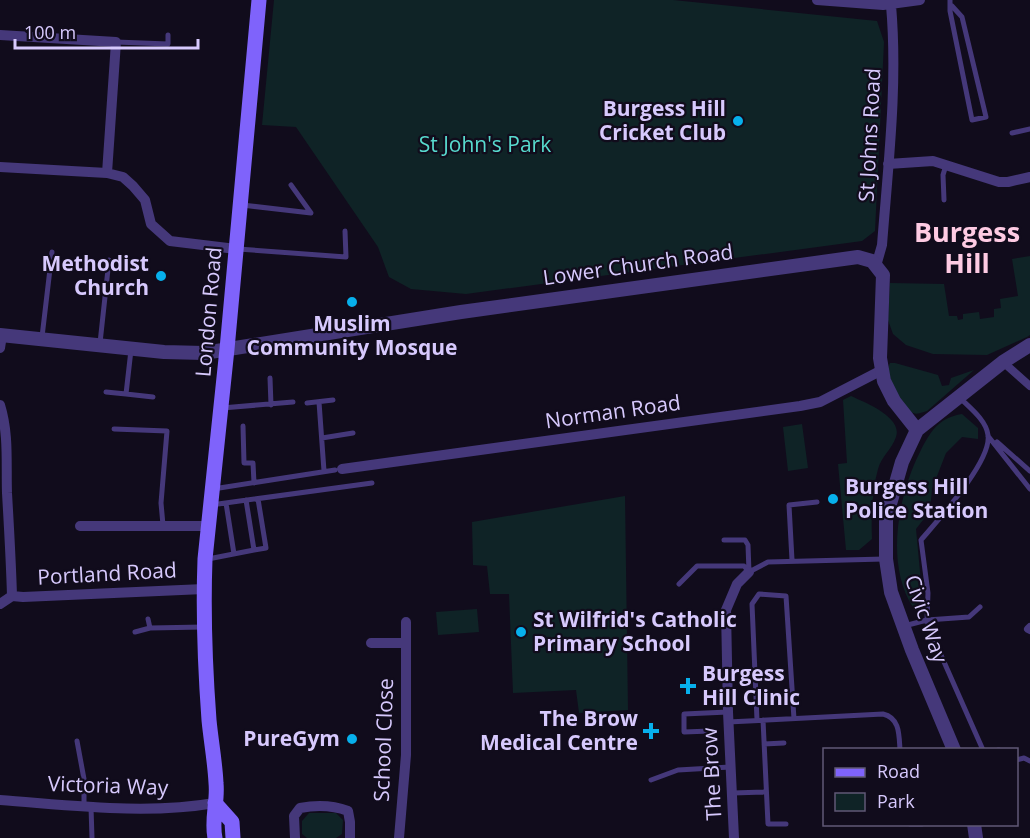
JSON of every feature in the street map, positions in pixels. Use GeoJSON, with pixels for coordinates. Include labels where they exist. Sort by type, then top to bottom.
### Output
{"type":"FeatureCollection","features":[{"type":"Feature","properties":{"kind":"main road","name":"London Road"},"geometry":{"type":"LineString","coordinates":[[215,838],[212,826],[217,784],[209,720],[205,559],[259,0]]}},
{"type":"Feature","properties":{"kind":"main road"},"geometry":{"type":"LineString","coordinates":[[215,804],[232,822],[233,838]]}},
{"type":"Feature","properties":{"kind":"street"},"geometry":{"type":"LineString","coordinates":[[818,0],[886,4],[920,0]]}},
{"type":"Feature","properties":{"kind":"street","name":"St Johns Road"},"geometry":{"type":"LineString","coordinates":[[876,266],[882,245],[894,82],[894,30],[886,4]]}},
{"type":"Feature","properties":{"kind":"street"},"geometry":{"type":"LineString","coordinates":[[0,35],[116,42],[107,173]]}},
{"type":"Feature","properties":{"kind":"street"},"geometry":{"type":"LineString","coordinates":[[888,164],[933,161],[999,182],[1030,177]]}},
{"type":"Feature","properties":{"kind":"street"},"geometry":{"type":"LineString","coordinates":[[0,167],[107,173],[123,177],[145,200],[151,224],[170,242],[236,249]]}},
{"type":"Feature","properties":{"kind":"street","name":"Lower Church Road"},"geometry":{"type":"LineString","coordinates":[[0,339],[42,339],[164,352],[204,353],[450,313],[858,256],[872,261],[876,266]]}},
{"type":"Feature","properties":{"kind":"street"},"geometry":{"type":"LineString","coordinates":[[876,266],[882,275],[880,358],[884,381],[894,401],[917,430],[1003,362],[1030,345]]}},
{"type":"Feature","properties":{"kind":"street"},"geometry":{"type":"LineString","coordinates":[[1003,362],[1030,386]]}},
{"type":"Feature","properties":{"kind":"street","name":"Norman Road"},"geometry":{"type":"LineString","coordinates":[[339,469],[800,406],[820,402],[882,370]]}},
{"type":"Feature","properties":{"kind":"street","name":"Portland Road"},"geometry":{"type":"LineString","coordinates":[[0,405],[8,443],[12,596]]}},
{"type":"Feature","properties":{"kind":"street","name":"Civic Way"},"geometry":{"type":"LineString","coordinates":[[917,430],[902,462],[886,518],[886,559],[891,592],[903,626],[953,748]]}},
{"type":"Feature","properties":{"kind":"street"},"geometry":{"type":"LineString","coordinates":[[80,526],[208,526]]}},
{"type":"Feature","properties":{"kind":"street","name":"The Brow"},"geometry":{"type":"LineString","coordinates":[[734,838],[726,610],[737,584],[749,572]]}},
{"type":"Feature","properties":{"kind":"street","name":"Portland Road"},"geometry":{"type":"LineString","coordinates":[[0,604],[12,596],[204,589]]}},
{"type":"Feature","properties":{"kind":"street","name":"School Close"},"geometry":{"type":"LineString","coordinates":[[399,838],[406,755],[406,622]]}},
{"type":"Feature","properties":{"kind":"street"},"geometry":{"type":"LineString","coordinates":[[371,643],[406,643]]}},
{"type":"Feature","properties":{"kind":"street","name":"Victoria Way"},"geometry":{"type":"LineString","coordinates":[[0,800],[88,806],[192,807],[215,804]]}},
{"type":"Feature","properties":{"kind":"street"},"geometry":{"type":"LineString","coordinates":[[295,838],[294,816],[300,808],[311,806],[337,807],[348,811],[350,838]]}},
{"type":"Feature","properties":{"kind":"lane"},"geometry":{"type":"LineString","coordinates":[[951,3],[962,17],[986,117],[972,120],[950,11],[951,3]]}},
{"type":"Feature","properties":{"kind":"lane"},"geometry":{"type":"LineString","coordinates":[[116,42],[168,44],[168,35]]}},
{"type":"Feature","properties":{"kind":"lane"},"geometry":{"type":"LineString","coordinates":[[1012,133],[1030,129]]}},
{"type":"Feature","properties":{"kind":"lane"},"geometry":{"type":"LineString","coordinates":[[944,200],[943,175],[946,164]]}},
{"type":"Feature","properties":{"kind":"lane"},"geometry":{"type":"LineString","coordinates":[[240,205],[311,213],[291,185]]}},
{"type":"Feature","properties":{"kind":"lane"},"geometry":{"type":"LineString","coordinates":[[236,249],[346,256],[345,231]]}},
{"type":"Feature","properties":{"kind":"lane"},"geometry":{"type":"LineString","coordinates":[[42,339],[52,252]]}},
{"type":"Feature","properties":{"kind":"lane"},"geometry":{"type":"LineString","coordinates":[[100,345],[109,260]]}},
{"type":"Feature","properties":{"kind":"lane"},"geometry":{"type":"LineString","coordinates":[[126,394],[131,349]]}},
{"type":"Feature","properties":{"kind":"lane"},"geometry":{"type":"LineString","coordinates":[[270,378],[271,405]]}},
{"type":"Feature","properties":{"kind":"lane"},"geometry":{"type":"LineString","coordinates":[[106,392],[153,397]]}},
{"type":"Feature","properties":{"kind":"lane"},"geometry":{"type":"LineString","coordinates":[[959,397],[982,420],[988,435],[1030,489]]}},
{"type":"Feature","properties":{"kind":"lane"},"geometry":{"type":"LineString","coordinates":[[307,403],[333,400]]}},
{"type":"Feature","properties":{"kind":"lane"},"geometry":{"type":"LineString","coordinates":[[221,408],[293,402]]}},
{"type":"Feature","properties":{"kind":"lane"},"geometry":{"type":"LineString","coordinates":[[319,402],[324,471]]}},
{"type":"Feature","properties":{"kind":"lane"},"geometry":{"type":"LineString","coordinates":[[243,426],[244,463],[253,463],[254,483]]}},
{"type":"Feature","properties":{"kind":"lane"},"geometry":{"type":"LineString","coordinates":[[114,429],[166,431],[161,503],[163,525]]}},
{"type":"Feature","properties":{"kind":"lane"},"geometry":{"type":"LineString","coordinates":[[322,438],[353,434]]}},
{"type":"Feature","properties":{"kind":"lane"},"geometry":{"type":"LineString","coordinates":[[988,435],[1030,471]]}},
{"type":"Feature","properties":{"kind":"lane"},"geometry":{"type":"LineString","coordinates":[[982,748],[927,620],[928,593],[921,540],[983,459],[988,435]]}},
{"type":"Feature","properties":{"kind":"lane","name":"Norman Road"},"geometry":{"type":"LineString","coordinates":[[211,497],[254,483],[339,469]]}},
{"type":"Feature","properties":{"kind":"lane"},"geometry":{"type":"LineString","coordinates":[[211,497],[226,503],[372,483]]}},
{"type":"Feature","properties":{"kind":"lane"},"geometry":{"type":"LineString","coordinates":[[205,559],[266,548],[258,499]]}},
{"type":"Feature","properties":{"kind":"lane"},"geometry":{"type":"LineString","coordinates":[[246,500],[254,550]]}},
{"type":"Feature","properties":{"kind":"lane"},"geometry":{"type":"LineString","coordinates":[[792,560],[789,505],[817,502]]}},
{"type":"Feature","properties":{"kind":"lane"},"geometry":{"type":"LineString","coordinates":[[226,503],[234,554]]}},
{"type":"Feature","properties":{"kind":"lane"},"geometry":{"type":"LineString","coordinates":[[724,540],[745,540],[748,545],[749,572]]}},
{"type":"Feature","properties":{"kind":"lane"},"geometry":{"type":"LineString","coordinates":[[749,572],[768,562],[886,559]]}},
{"type":"Feature","properties":{"kind":"lane"},"geometry":{"type":"LineString","coordinates":[[679,584],[697,566],[744,566],[749,572]]}},
{"type":"Feature","properties":{"kind":"lane"},"geometry":{"type":"LineString","coordinates":[[786,824],[768,824],[764,744],[760,720],[752,604],[759,594],[786,596],[794,718]]}},
{"type":"Feature","properties":{"kind":"lane"},"geometry":{"type":"LineString","coordinates":[[903,626],[927,620],[969,617],[980,607]]}},
{"type":"Feature","properties":{"kind":"lane"},"geometry":{"type":"LineString","coordinates":[[148,619],[150,628]]}},
{"type":"Feature","properties":{"kind":"lane"},"geometry":{"type":"LineString","coordinates":[[135,632],[150,628],[205,627]]}},
{"type":"Feature","properties":{"kind":"lane"},"geometry":{"type":"LineString","coordinates":[[710,731],[684,732],[684,714],[760,720],[887,715],[898,728],[900,748]]}},
{"type":"Feature","properties":{"kind":"lane"},"geometry":{"type":"LineString","coordinates":[[77,741],[93,838]]}},
{"type":"Feature","properties":{"kind":"lane"},"geometry":{"type":"LineString","coordinates":[[764,744],[784,743]]}},
{"type":"Feature","properties":{"kind":"lane"},"geometry":{"type":"LineString","coordinates":[[651,780],[678,770],[732,767]]}},
{"type":"Feature","properties":{"kind":"lane"},"geometry":{"type":"LineString","coordinates":[[733,794],[766,792]]}},
{"type":"Feature","properties":{"kind":"green space","name":"St John's Park"},"geometry":{"type":"Polygon","coordinates":[[[274,0],[673,0],[877,21],[884,42],[875,231],[862,241],[466,294],[411,289],[389,277],[378,247],[296,127],[262,125],[274,0]]]}},
{"type":"Feature","properties":{"kind":"green space"},"geometry":{"type":"Polygon","coordinates":[[[1030,256],[1030,335],[1027,337],[987,355],[933,354],[906,345],[893,334],[888,320],[890,283],[944,284],[949,316],[957,316],[958,320],[963,319],[963,314],[979,312],[980,319],[994,317],[994,309],[1001,308],[1000,299],[1018,296],[1012,259],[1030,256]]]}},
{"type":"Feature","properties":{"kind":"green space"},"geometry":{"type":"Polygon","coordinates":[[[890,363],[938,375],[942,386],[949,385],[951,378],[974,370],[927,411],[915,414],[903,405],[894,390],[889,375],[890,363]]]}},
{"type":"Feature","properties":{"kind":"green space"},"geometry":{"type":"Polygon","coordinates":[[[851,396],[881,411],[894,423],[897,430],[894,441],[879,465],[876,477],[872,504],[872,539],[859,550],[846,550],[838,464],[847,463],[843,400],[851,396]]]}},
{"type":"Feature","properties":{"kind":"green space"},"geometry":{"type":"Polygon","coordinates":[[[962,414],[978,428],[978,439],[962,437],[946,453],[932,489],[930,511],[916,529],[922,593],[919,607],[913,607],[904,590],[897,551],[901,509],[906,488],[912,469],[931,432],[947,419],[962,414]]]}},
{"type":"Feature","properties":{"kind":"green space"},"geometry":{"type":"Polygon","coordinates":[[[802,424],[808,468],[788,471],[783,427],[802,424]]]}},
{"type":"Feature","properties":{"kind":"green space"},"geometry":{"type":"Polygon","coordinates":[[[625,496],[628,710],[579,713],[576,690],[513,693],[509,594],[490,594],[487,566],[473,565],[472,522],[625,496]]]}},
{"type":"Feature","properties":{"kind":"green space"},"geometry":{"type":"Polygon","coordinates":[[[477,609],[479,632],[438,635],[436,612],[477,609]]]}},
{"type":"Feature","properties":{"kind":"green space"},"geometry":{"type":"Polygon","coordinates":[[[309,813],[336,813],[343,820],[342,834],[336,838],[307,838],[302,834],[302,821],[309,813]]]}},
{"type":"Feature","properties":{"kind":"place","name":"Burgess Hill Cricket Club"},"geometry":{"type":"Point","coordinates":[738,121]}},
{"type":"Feature","properties":{"kind":"place","name":"Methodist Church"},"geometry":{"type":"Point","coordinates":[161,276]}},
{"type":"Feature","properties":{"kind":"place","name":"Muslim Community Mosque"},"geometry":{"type":"Point","coordinates":[352,302]}},
{"type":"Feature","properties":{"kind":"place","name":"Burgess Hill Police Station"},"geometry":{"type":"Point","coordinates":[833,499]}},
{"type":"Feature","properties":{"kind":"place","name":"St Wilfrid's Catholic Primary School"},"geometry":{"type":"Point","coordinates":[521,632]}},
{"type":"Feature","properties":{"kind":"place","name":"Burgess Hill Clinic"},"geometry":{"type":"Point","coordinates":[688,686]}},
{"type":"Feature","properties":{"kind":"place","name":"The Brow Medical Centre"},"geometry":{"type":"Point","coordinates":[651,731]}},
{"type":"Feature","properties":{"kind":"place","name":"PureGym"},"geometry":{"type":"Point","coordinates":[352,739]}},
{"type":"Feature","properties":{"kind":"district","name":"Burgess Hill"},"geometry":{"type":"Point","coordinates":[967,248]}}]}
